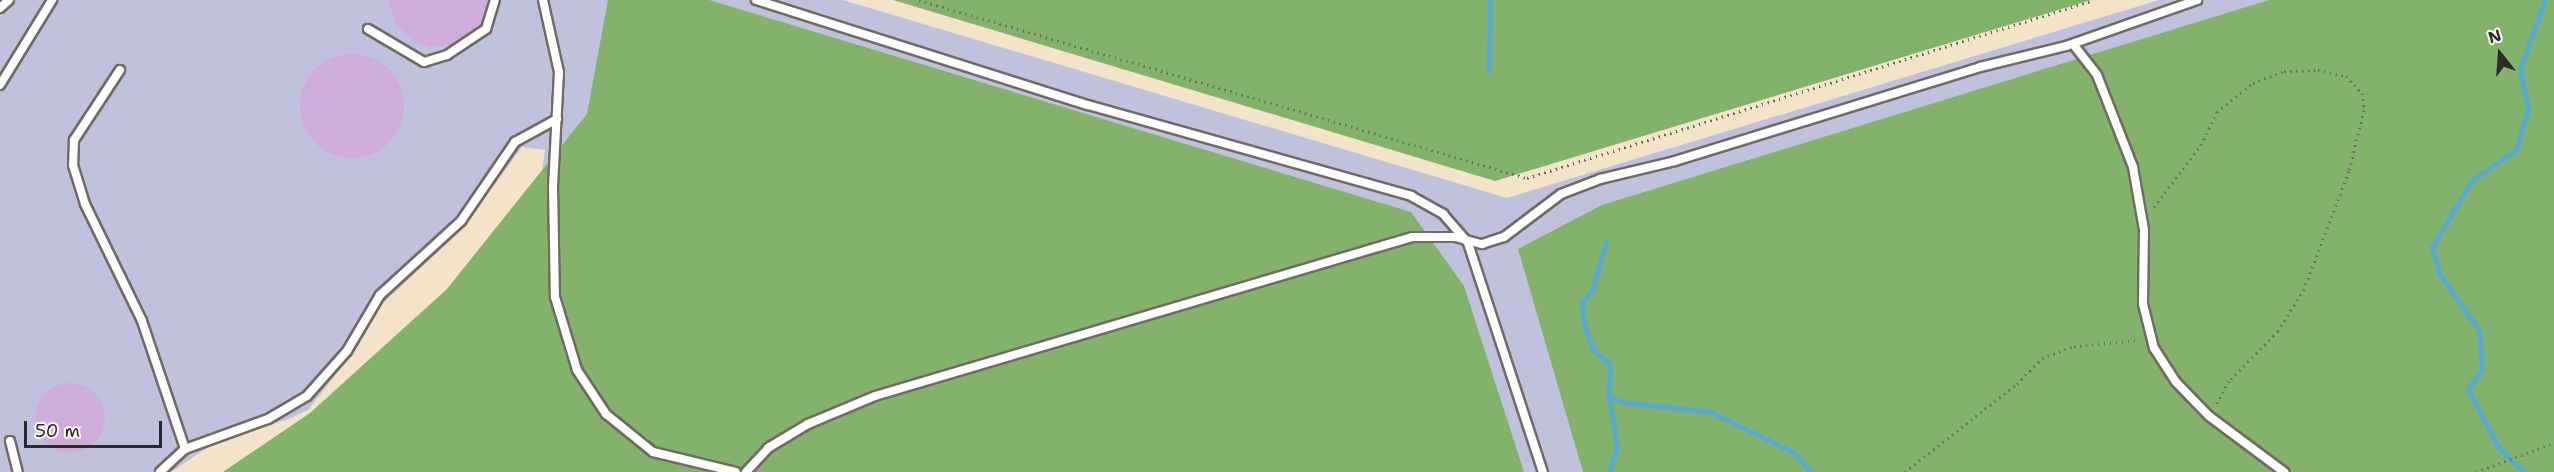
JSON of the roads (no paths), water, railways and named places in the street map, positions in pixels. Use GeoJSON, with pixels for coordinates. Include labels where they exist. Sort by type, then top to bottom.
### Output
{"type":"FeatureCollection","features":[{"type":"Feature","properties":{"kind":"lane"},"geometry":{"type":"LineString","coordinates":[[0,8],[9,0]]}},
{"type":"Feature","properties":{"kind":"lane"},"geometry":{"type":"LineString","coordinates":[[0,85],[52,0]]}},
{"type":"Feature","properties":{"kind":"lane"},"geometry":{"type":"LineString","coordinates":[[368,29],[424,62],[447,55],[486,29],[495,0]]}},
{"type":"Feature","properties":{"kind":"lane"},"geometry":{"type":"LineString","coordinates":[[543,0],[559,72],[554,278],[560,323],[577,370],[606,414],[653,452],[736,472]]}},
{"type":"Feature","properties":{"kind":"lane"},"geometry":{"type":"LineString","coordinates":[[756,0],[1088,105],[1412,196],[1443,214],[1468,243],[1543,472]]}},
{"type":"Feature","properties":{"kind":"lane"},"geometry":{"type":"LineString","coordinates":[[746,472],[768,448],[808,424],[875,396],[1412,237],[1455,237],[1468,243],[1504,237],[1561,194],[1600,179],[1675,161],[1980,67],[2073,44],[2197,0]]}},
{"type":"Feature","properties":{"kind":"lane"},"geometry":{"type":"LineString","coordinates":[[2073,44],[2097,75],[2115,114],[2133,166],[2142,220],[2143,304],[2154,348],[2176,382],[2209,416],[2284,472]]}},
{"type":"Feature","properties":{"kind":"lane"},"geometry":{"type":"LineString","coordinates":[[120,70],[74,140],[73,165],[85,204],[142,321],[185,449]]}},
{"type":"Feature","properties":{"kind":"lane"},"geometry":{"type":"LineString","coordinates":[[160,472],[185,449],[268,419],[307,396],[347,351],[380,295],[461,221],[515,142],[557,120]]}},
{"type":"Feature","properties":{"kind":"lane"},"geometry":{"type":"LineString","coordinates":[[10,441],[18,472]]}},
{"type":"Feature","properties":{"kind":"waterway"},"geometry":{"type":"LineString","coordinates":[[1489,71],[1490,0]]}},
{"type":"Feature","properties":{"kind":"waterway"},"geometry":{"type":"LineString","coordinates":[[2524,472],[2498,447],[2468,389],[2482,369],[2479,330],[2439,273],[2432,247],[2471,181],[2516,150],[2528,109],[2520,69],[2545,0]]}},
{"type":"Feature","properties":{"kind":"waterway"},"geometry":{"type":"LineString","coordinates":[[1606,242],[1592,291],[1582,302],[1584,323],[1593,350],[1610,364],[1609,397],[1617,447],[1609,472]]}},
{"type":"Feature","properties":{"kind":"waterway"},"geometry":{"type":"LineString","coordinates":[[1609,397],[1623,402],[1711,412],[1793,452],[1811,472]]}}]}
